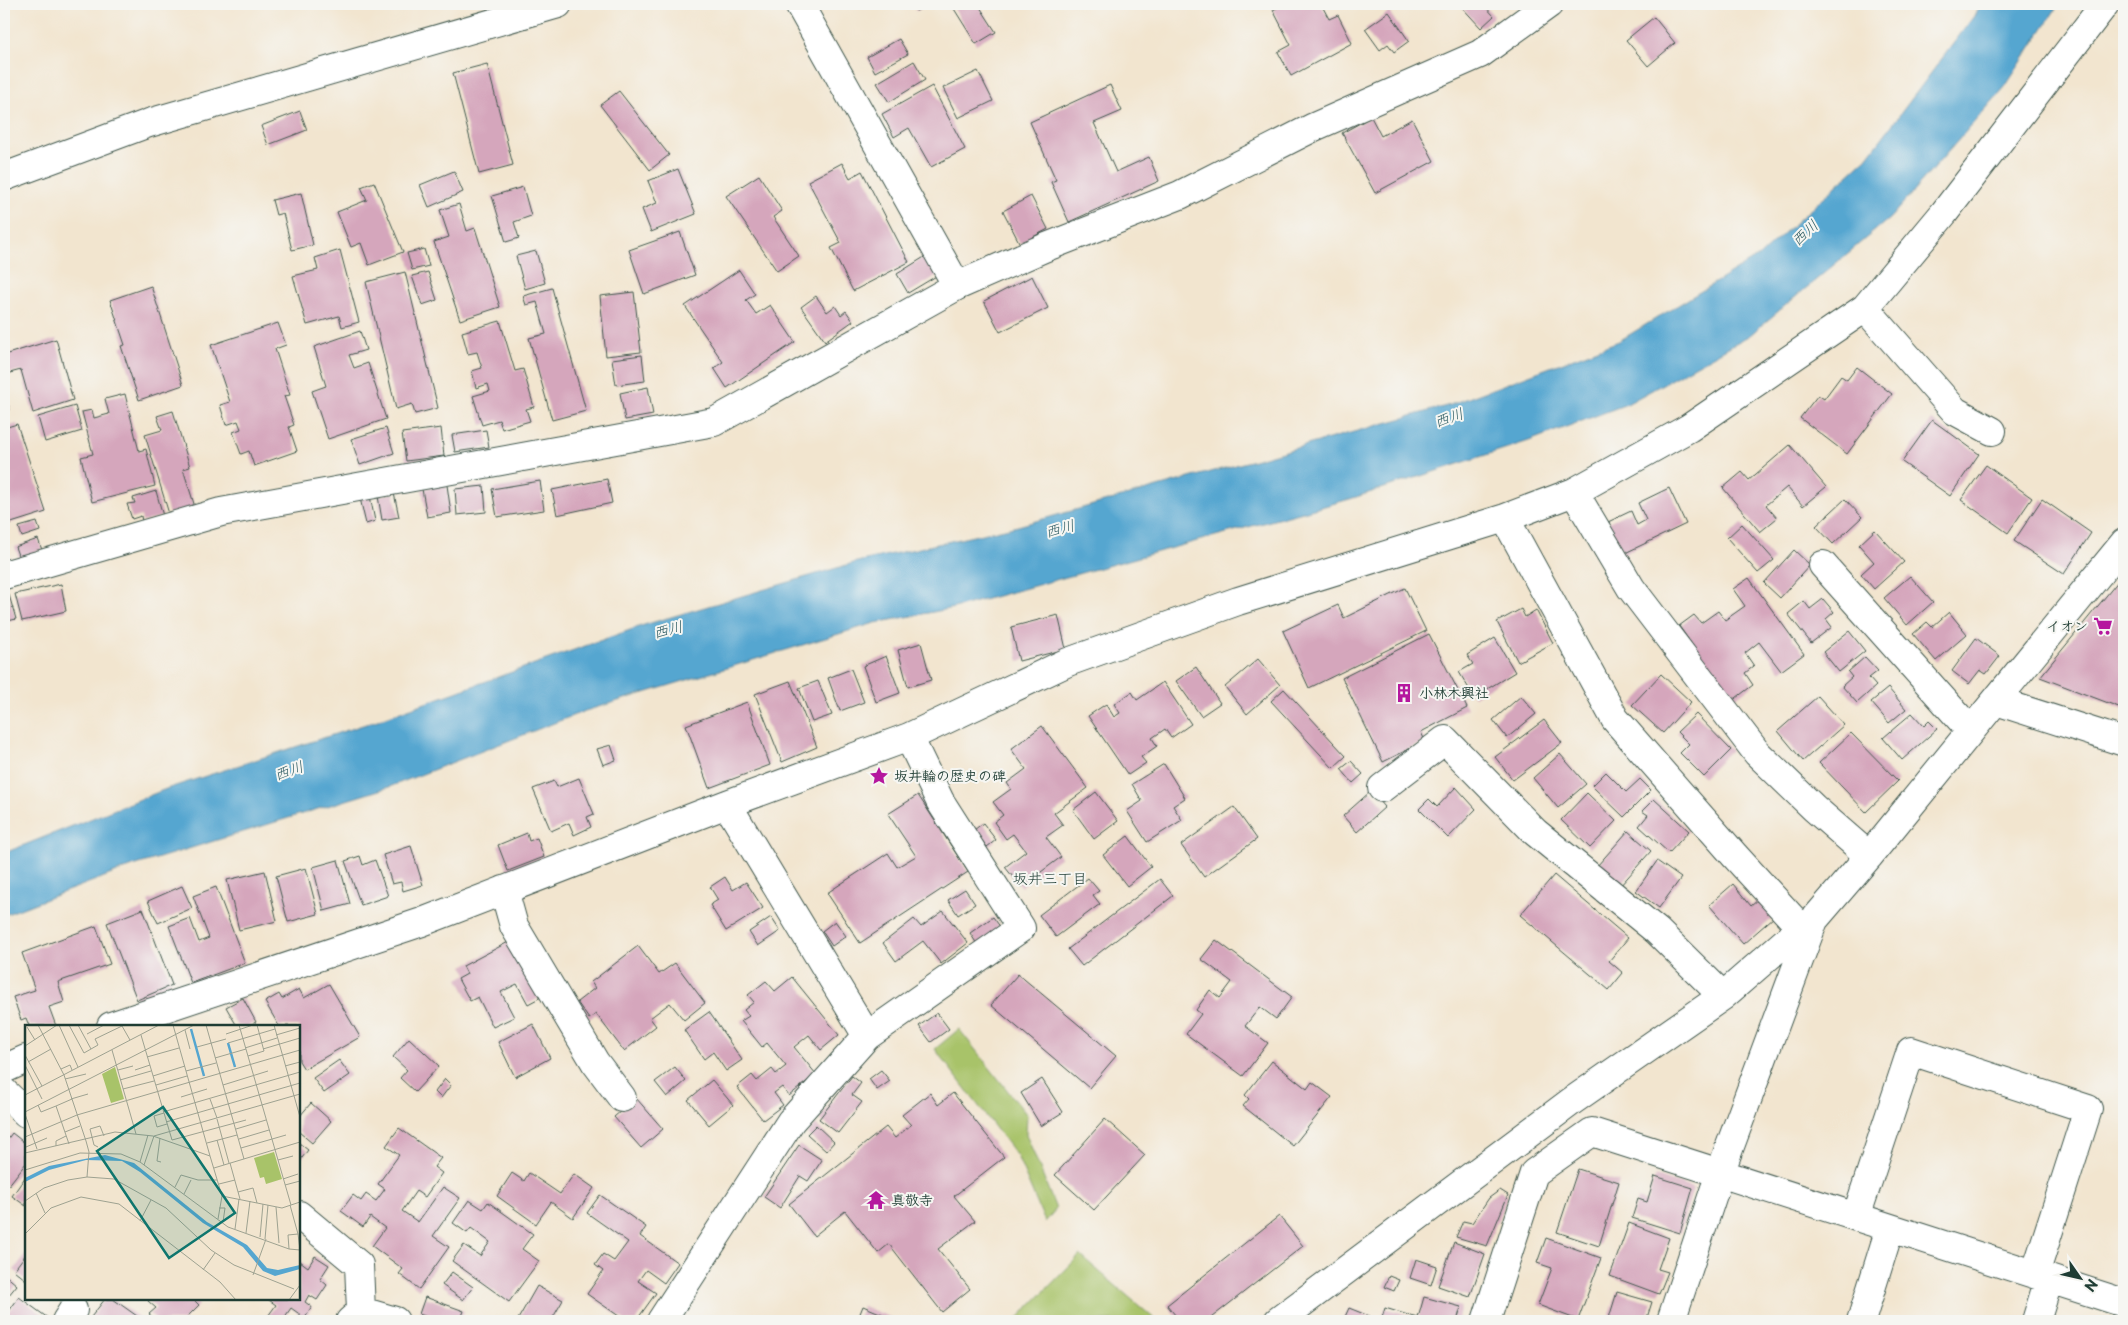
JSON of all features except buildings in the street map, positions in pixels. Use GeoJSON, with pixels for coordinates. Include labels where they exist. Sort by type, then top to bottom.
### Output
{"type":"FeatureCollection","features":[{"type":"Feature","properties":{"kind":"street"},"geometry":{"type":"LineString","coordinates":[[4,177],[148,122],[558,4]]}},
{"type":"Feature","properties":{"kind":"street"},"geometry":{"type":"LineString","coordinates":[[799,4],[957,286]]}},
{"type":"Feature","properties":{"kind":"street"},"geometry":{"type":"LineString","coordinates":[[4,575],[221,512],[714,422],[957,286],[1044,248],[1180,195],[1314,127],[1480,54],[1549,4]]}},
{"type":"Feature","properties":{"kind":"street"},"geometry":{"type":"LineString","coordinates":[[114,1025],[422,922],[727,804],[909,737],[1068,662],[1238,601],[1505,518],[1574,492],[1689,428],[1865,308],[1944,213],[2105,4]]}},
{"type":"Feature","properties":{"kind":"street"},"geometry":{"type":"LineString","coordinates":[[1865,308],[1955,410],[1992,431]]}},
{"type":"Feature","properties":{"kind":"street"},"geometry":{"type":"LineString","coordinates":[[1574,492],[1631,588],[1757,753],[1814,808],[1869,856]]}},
{"type":"Feature","properties":{"kind":"street"},"geometry":{"type":"LineString","coordinates":[[1505,518],[1615,719],[1735,856],[1808,924]]}},
{"type":"Feature","properties":{"kind":"street"},"geometry":{"type":"LineString","coordinates":[[1278,1321],[1572,1101],[1722,996],[1808,924],[1869,856],[2124,543]]}},
{"type":"Feature","properties":{"kind":"street"},"geometry":{"type":"LineString","coordinates":[[1823,565],[1971,731]]}},
{"type":"Feature","properties":{"kind":"street"},"geometry":{"type":"LineString","coordinates":[[1996,701],[2124,742]]}},
{"type":"Feature","properties":{"kind":"street"},"geometry":{"type":"LineString","coordinates":[[662,1321],[792,1121],[867,1036],[1021,928],[940,801],[909,737]]}},
{"type":"Feature","properties":{"kind":"street"},"geometry":{"type":"LineString","coordinates":[[1382,788],[1445,740],[1535,832],[1657,931],[1722,996]]}},
{"type":"Feature","properties":{"kind":"street"},"geometry":{"type":"LineString","coordinates":[[727,804],[867,1036]]}},
{"type":"Feature","properties":{"kind":"street"},"geometry":{"type":"LineString","coordinates":[[504,890],[514,926],[595,1062],[622,1098]]}},
{"type":"Feature","properties":{"kind":"street"},"geometry":{"type":"LineString","coordinates":[[1672,1321],[1720,1173],[1808,924]]}},
{"type":"Feature","properties":{"kind":"street"},"geometry":{"type":"LineString","coordinates":[[1856,1217],[1911,1051],[2088,1109],[2042,1277],[2036,1321]]}},
{"type":"Feature","properties":{"kind":"street"},"geometry":{"type":"LineString","coordinates":[[4,1069],[25,1059]]}},
{"type":"Feature","properties":{"kind":"street"},"geometry":{"type":"LineString","coordinates":[[4,1092],[25,1112]]}},
{"type":"Feature","properties":{"kind":"street"},"geometry":{"type":"LineString","coordinates":[[1572,1101],[1592,1132],[2124,1303]]}},
{"type":"Feature","properties":{"kind":"street"},"geometry":{"type":"LineString","coordinates":[[1486,1321],[1534,1173],[1592,1132]]}},
{"type":"Feature","properties":{"kind":"street"},"geometry":{"type":"LineString","coordinates":[[300,1216],[360,1265],[356,1316],[395,1321]]}},
{"type":"Feature","properties":{"kind":"street"},"geometry":{"type":"LineString","coordinates":[[1861,1321],[1890,1228]]}},
{"type":"Feature","properties":{"kind":"green space"},"geometry":{"type":"Polygon","coordinates":[[[959,1029],[1027,1115],[1026,1134],[1056,1209],[1045,1222],[1017,1156],[935,1049],[959,1029]]]}},
{"type":"Feature","properties":{"kind":"green space"},"geometry":{"type":"Polygon","coordinates":[[[1080,1255],[1157,1321],[1015,1321],[1080,1255]]]}},
{"type":"Feature","properties":{"kind":"water","name":"西川"},"geometry":{"type":"Polygon","coordinates":[[[1983,4],[2059,4],[2005,87],[1890,218],[1750,335],[1627,404],[1529,441],[1350,499],[954,608],[875,623],[585,711],[389,787],[133,866],[4,915],[4,853],[166,789],[369,723],[644,625],[857,562],[1018,526],[1450,405],[1619,341],[1759,256],[1867,158],[1983,4]]]}},
{"type":"Feature","properties":{"kind":"place","name":"イオン"},"geometry":{"type":"Point","coordinates":[2103,626]}},
{"type":"Feature","properties":{"kind":"place","name":"小林木興社"},"geometry":{"type":"Point","coordinates":[1404,693]}},
{"type":"Feature","properties":{"kind":"place","name":"坂井輪の歴史の碑"},"geometry":{"type":"Point","coordinates":[879,776]}},
{"type":"Feature","properties":{"kind":"place","name":"真敬寺"},"geometry":{"type":"Point","coordinates":[876,1200]}},
{"type":"Feature","properties":{"kind":"district","name":"坂井三丁目"},"geometry":{"type":"Point","coordinates":[1050,879]}}]}
